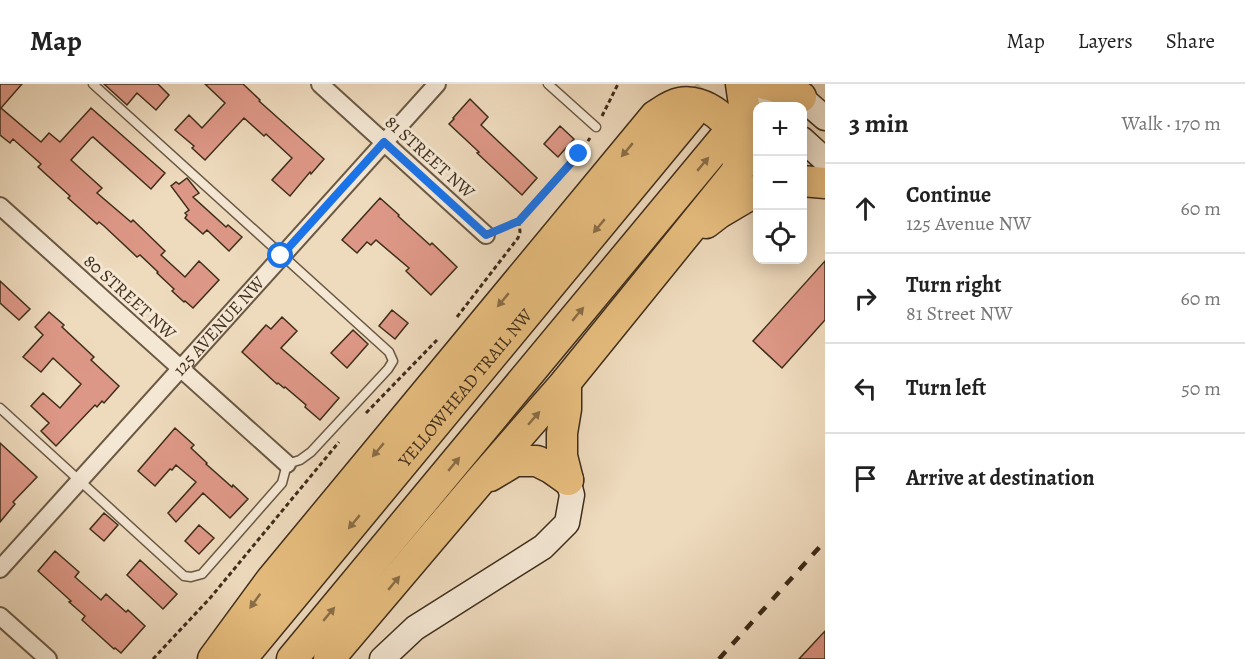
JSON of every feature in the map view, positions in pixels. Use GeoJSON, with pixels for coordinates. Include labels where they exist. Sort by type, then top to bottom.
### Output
{"type":"FeatureCollection","features":[{"type":"Feature","properties":{"kind":"highway"},"geometry":{"type":"LineString","coordinates":[[655,116],[664,84]]}},
{"type":"Feature","properties":{"kind":"highway"},"geometry":{"type":"LineString","coordinates":[[213,659],[271,580],[655,116],[674,98],[691,88],[708,84]]}},
{"type":"Feature","properties":{"kind":"highway"},"geometry":{"type":"LineString","coordinates":[[742,84],[746,118],[747,181]]}},
{"type":"Feature","properties":{"kind":"highway"},"geometry":{"type":"LineString","coordinates":[[765,84],[798,93]]}},
{"type":"Feature","properties":{"kind":"highway"},"geometry":{"type":"LineString","coordinates":[[765,84],[772,102]]}},
{"type":"Feature","properties":{"kind":"highway"},"geometry":{"type":"LineString","coordinates":[[655,116],[677,103],[687,102],[705,106],[718,114],[735,137],[747,181]]}},
{"type":"Feature","properties":{"kind":"highway","name":"YELLOWHEAD TRAIL NW"},"geometry":{"type":"LineString","coordinates":[[241,659],[690,116]]}},
{"type":"Feature","properties":{"kind":"highway"},"geometry":{"type":"LineString","coordinates":[[292,659],[725,137]]}},
{"type":"Feature","properties":{"kind":"highway"},"geometry":{"type":"LineString","coordinates":[[329,659],[566,382],[677,244],[719,213],[747,181],[755,156]]}},
{"type":"Feature","properties":{"kind":"highway"},"geometry":{"type":"LineString","coordinates":[[807,181],[825,183]]}},
{"type":"Feature","properties":{"kind":"highway"},"geometry":{"type":"LineString","coordinates":[[566,382],[562,456],[568,480]]}},
{"type":"Feature","properties":{"kind":"highway"},"geometry":{"type":"LineString","coordinates":[[479,482],[515,461],[537,461],[568,480]]}},
{"type":"Feature","properties":{"kind":"street","name":"81 STREET NW"},"geometry":{"type":"LineString","coordinates":[[320,84],[486,235]]}},
{"type":"Feature","properties":{"kind":"street","name":"125 AVENUE NW"},"geometry":{"type":"LineString","coordinates":[[0,569],[436,84]]}},
{"type":"Feature","properties":{"kind":"street"},"geometry":{"type":"LineString","coordinates":[[742,84],[762,102]]}},
{"type":"Feature","properties":{"kind":"street"},"geometry":{"type":"LineString","coordinates":[[798,93],[825,118]]}},
{"type":"Feature","properties":{"kind":"street"},"geometry":{"type":"LineString","coordinates":[[807,144],[825,160]]}},
{"type":"Feature","properties":{"kind":"street","name":"80 STREET NW"},"geometry":{"type":"LineString","coordinates":[[0,206],[287,464]]}},
{"type":"Feature","properties":{"kind":"street"},"geometry":{"type":"LineString","coordinates":[[382,659],[415,628],[543,547],[567,523],[572,495],[568,480]]}},
{"type":"Feature","properties":{"kind":"street"},"geometry":{"type":"LineString","coordinates":[[0,616],[48,659]]}},
{"type":"Feature","properties":{"kind":"lane"},"geometry":{"type":"LineString","coordinates":[[0,408],[184,576],[191,577],[202,574],[282,483],[287,464],[300,460],[311,452],[393,361],[389,352],[93,84]]}},
{"type":"Feature","properties":{"kind":"lane"},"geometry":{"type":"LineString","coordinates":[[548,84],[596,127]]}},
{"type":"Feature","properties":{"kind":"path"},"geometry":{"type":"LineString","coordinates":[[486,235],[519,221],[579,154],[618,84]]}},
{"type":"Feature","properties":{"kind":"path"},"geometry":{"type":"LineString","coordinates":[[452,322],[518,238],[519,221]]}},
{"type":"Feature","properties":{"kind":"path"},"geometry":{"type":"LineString","coordinates":[[366,413],[412,368],[441,335]]}},
{"type":"Feature","properties":{"kind":"path"},"geometry":{"type":"LineString","coordinates":[[153,659],[218,589],[343,438]]}},
{"type":"Feature","properties":{"kind":"building"},"geometry":{"type":"Polygon","coordinates":[[[0,84],[22,84],[1,108],[41,142],[49,133],[60,142],[91,108],[165,173],[151,189],[93,137],[71,160],[102,188],[97,193],[131,222],[133,220],[165,251],[161,255],[185,277],[199,261],[219,280],[193,308],[172,291],[174,289],[140,255],[137,257],[104,226],[99,222],[97,224],[68,198],[70,196],[38,167],[41,164],[13,139],[10,143],[0,135],[0,84]]]}},
{"type":"Feature","properties":{"kind":"building"},"geometry":{"type":"Polygon","coordinates":[[[104,84],[158,84],[169,95],[156,110],[137,93],[127,105],[104,84]]]}},
{"type":"Feature","properties":{"kind":"building"},"geometry":{"type":"Polygon","coordinates":[[[205,84],[243,84],[324,159],[290,196],[272,180],[292,158],[244,118],[205,160],[192,148],[194,146],[175,130],[189,115],[202,128],[225,103],[205,84]]]}},
{"type":"Feature","properties":{"kind":"building"},"geometry":{"type":"Polygon","coordinates":[[[470,99],[488,117],[481,125],[537,178],[522,195],[449,124],[470,99]]]}},
{"type":"Feature","properties":{"kind":"building"},"geometry":{"type":"Polygon","coordinates":[[[560,126],[574,139],[558,157],[544,144],[560,126]]]}},
{"type":"Feature","properties":{"kind":"building"},"geometry":{"type":"Polygon","coordinates":[[[187,178],[199,193],[193,197],[226,227],[228,225],[242,237],[229,251],[207,230],[203,234],[185,218],[187,215],[185,213],[189,210],[171,186],[187,178]]]}},
{"type":"Feature","properties":{"kind":"building"},"geometry":{"type":"Polygon","coordinates":[[[380,198],[457,267],[431,295],[406,271],[409,268],[376,240],[371,245],[367,242],[357,253],[342,240],[380,198]]]}},
{"type":"Feature","properties":{"kind":"building"},"geometry":{"type":"Polygon","coordinates":[[[825,261],[825,320],[782,368],[753,341],[825,261]]]}},
{"type":"Feature","properties":{"kind":"building"},"geometry":{"type":"Polygon","coordinates":[[[0,281],[30,309],[19,320],[0,303],[0,281]]]}},
{"type":"Feature","properties":{"kind":"building"},"geometry":{"type":"Polygon","coordinates":[[[392,310],[408,323],[395,339],[379,326],[392,310]]]}},
{"type":"Feature","properties":{"kind":"building"},"geometry":{"type":"Polygon","coordinates":[[[49,312],[94,357],[91,360],[119,386],[104,403],[102,401],[97,407],[95,405],[56,446],[41,431],[49,423],[31,406],[43,393],[60,408],[81,384],[53,358],[41,372],[23,357],[43,335],[35,327],[49,312]]]}},
{"type":"Feature","properties":{"kind":"building"},"geometry":{"type":"Polygon","coordinates":[[[282,317],[297,331],[281,348],[339,398],[320,420],[305,407],[306,405],[285,387],[277,384],[242,352],[266,325],[271,329],[282,317]]]}},
{"type":"Feature","properties":{"kind":"building"},"geometry":{"type":"Polygon","coordinates":[[[353,330],[368,344],[347,368],[331,353],[353,330]]]}},
{"type":"Feature","properties":{"kind":"building"},"geometry":{"type":"Polygon","coordinates":[[[175,428],[194,445],[191,448],[206,464],[248,499],[230,518],[203,493],[176,522],[168,513],[196,482],[176,465],[155,486],[138,471],[175,428]]]}},
{"type":"Feature","properties":{"kind":"building"},"geometry":{"type":"Polygon","coordinates":[[[0,443],[37,477],[13,502],[15,504],[0,522],[0,443]]]}},
{"type":"Feature","properties":{"kind":"building"},"geometry":{"type":"Polygon","coordinates":[[[104,513],[118,525],[104,541],[90,529],[104,513]]]}},
{"type":"Feature","properties":{"kind":"building"},"geometry":{"type":"Polygon","coordinates":[[[199,525],[214,538],[199,554],[185,541],[199,525]]]}},
{"type":"Feature","properties":{"kind":"building"},"geometry":{"type":"Polygon","coordinates":[[[55,551],[79,572],[75,577],[101,600],[106,594],[145,626],[121,653],[82,620],[85,616],[38,571],[55,551]]]}},
{"type":"Feature","properties":{"kind":"building"},"geometry":{"type":"Polygon","coordinates":[[[140,560],[177,594],[163,609],[127,575],[140,560]]]}},
{"type":"Feature","properties":{"kind":"building"},"geometry":{"type":"Polygon","coordinates":[[[825,631],[825,659],[799,659],[825,631]]]}},
{"type":"Feature","properties":{"kind":"tunnel"},"geometry":{"type":"LineString","coordinates":[[690,116],[715,84]]}},
{"type":"Feature","properties":{"kind":"railway"},"geometry":{"type":"LineString","coordinates":[[719,659],[825,541]]}},
{"type":"Feature","properties":{"kind":"route"},"geometry":{"type":"LineString","coordinates":[[281,256],[384,142],[486,235],[519,221],[579,154]]}}]}
